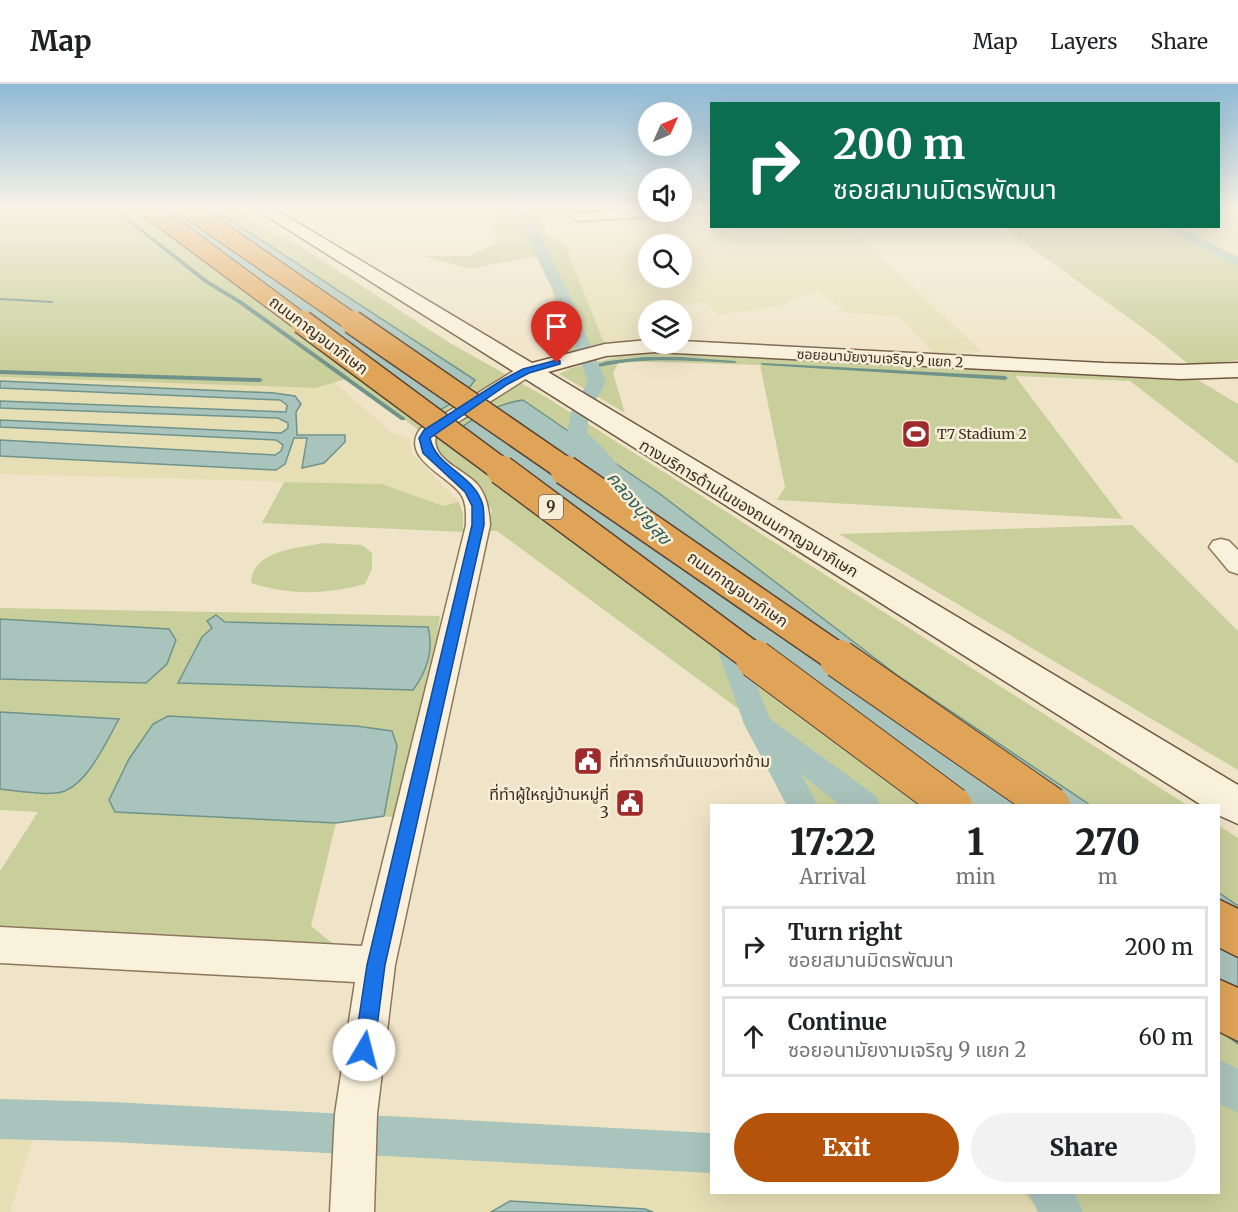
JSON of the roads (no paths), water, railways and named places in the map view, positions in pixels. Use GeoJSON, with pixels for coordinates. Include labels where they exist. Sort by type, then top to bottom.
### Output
{"type":"FeatureCollection","features":[{"type":"Feature","properties":{"kind":"highway","name":"ถนนกาญจนาภิเษก"},"geometry":{"type":"LineString","coordinates":[[219,261],[950,804]]}},
{"type":"Feature","properties":{"kind":"highway","name":"ถนนกาญจนาภิเษก"},"geometry":{"type":"LineString","coordinates":[[264,261],[1048,804]]}},
{"type":"Feature","properties":{"kind":"highway"},"geometry":{"type":"LineString","coordinates":[[1220,922],[1238,935]]}},
{"type":"Feature","properties":{"kind":"highway"},"geometry":{"type":"LineString","coordinates":[[1220,1004],[1238,1017]]}},
{"type":"Feature","properties":{"kind":"main road","name":"ทางบริการด้านในของถนนกาญจนาภิเษก"},"geometry":{"type":"LineString","coordinates":[[347,261],[1238,806]]}},
{"type":"Feature","properties":{"kind":"main road","name":"ซอยอนามัยงามเจริญ 9 แยก 2"},"geometry":{"type":"LineString","coordinates":[[536,378],[574,358],[605,350],[655,346],[1104,370],[1180,372],[1238,370]]}},
{"type":"Feature","properties":{"kind":"street"},"geometry":{"type":"LineString","coordinates":[[352,1212],[354,1133],[376,965],[478,525],[477,506],[470,490],[427,451],[424,438],[437,426],[536,378]]}},
{"type":"Feature","properties":{"kind":"street"},"geometry":{"type":"LineString","coordinates":[[1221,547],[1238,565]]}},
{"type":"Feature","properties":{"kind":"street"},"geometry":{"type":"LineString","coordinates":[[0,945],[376,965]]}},
{"type":"Feature","properties":{"kind":"water"},"geometry":{"type":"Polygon","coordinates":[[[208,261],[292,261],[475,380],[448,406],[430,414],[412,417],[208,261]]]}},
{"type":"Feature","properties":{"kind":"water"},"geometry":{"type":"Polygon","coordinates":[[[0,381],[274,393],[295,396],[301,404],[296,412],[297,435],[345,435],[345,442],[324,463],[302,468],[307,438],[294,438],[285,464],[276,470],[0,456],[0,440],[275,455],[281,451],[283,445],[276,440],[0,427],[0,420],[281,433],[288,428],[288,423],[278,418],[0,408],[0,401],[286,412],[287,405],[280,400],[0,388],[0,381]]]}},
{"type":"Feature","properties":{"kind":"water"},"geometry":{"type":"Polygon","coordinates":[[[523,400],[660,494],[897,675],[1089,804],[924,804],[445,440],[481,414],[511,402],[523,400]]]}},
{"type":"Feature","properties":{"kind":"water"},"geometry":{"type":"Polygon","coordinates":[[[216,615],[225,622],[428,627],[430,652],[422,675],[413,690],[178,683],[202,637],[212,628],[207,621],[216,615]]]}},
{"type":"Feature","properties":{"kind":"water"},"geometry":{"type":"Polygon","coordinates":[[[0,619],[169,629],[176,640],[167,664],[146,683],[0,679],[0,619]]]}},
{"type":"Feature","properties":{"kind":"water"},"geometry":{"type":"Polygon","coordinates":[[[0,712],[119,719],[94,764],[76,784],[56,793],[35,793],[0,789],[0,712]]]}},
{"type":"Feature","properties":{"kind":"water"},"geometry":{"type":"Polygon","coordinates":[[[168,716],[356,726],[392,731],[397,746],[384,816],[336,823],[115,812],[109,800],[129,759],[153,724],[168,716]]]}},
{"type":"Feature","properties":{"kind":"water"},"geometry":{"type":"Polygon","coordinates":[[[1220,893],[1238,906],[1238,1044],[1220,1030],[1220,893]]]}},
{"type":"Feature","properties":{"kind":"water"},"geometry":{"type":"Polygon","coordinates":[[[510,1201],[645,1209],[653,1212],[491,1212],[510,1201]]]}},
{"type":"Feature","properties":{"kind":"waterway"},"geometry":{"type":"LineString","coordinates":[[180,261],[403,419]]}},
{"type":"Feature","properties":{"kind":"waterway","name":"คลองบุญสุข"},"geometry":{"type":"LineString","coordinates":[[546,261],[564,298],[597,382],[580,412],[577,434],[595,450],[613,473]]}},
{"type":"Feature","properties":{"kind":"waterway"},"geometry":{"type":"LineString","coordinates":[[0,299],[52,302]]}},
{"type":"Feature","properties":{"kind":"waterway"},"geometry":{"type":"LineString","coordinates":[[591,367],[608,362],[644,358],[735,362]]}},
{"type":"Feature","properties":{"kind":"waterway"},"geometry":{"type":"LineString","coordinates":[[763,364],[1005,378]]}},
{"type":"Feature","properties":{"kind":"waterway"},"geometry":{"type":"LineString","coordinates":[[0,372],[260,380]]}},
{"type":"Feature","properties":{"kind":"waterway","name":"คลองบุญสุข"},"geometry":{"type":"LineString","coordinates":[[722,629],[758,724],[802,804]]}},
{"type":"Feature","properties":{"kind":"waterway"},"geometry":{"type":"LineString","coordinates":[[765,729],[862,804]]}},
{"type":"Feature","properties":{"kind":"waterway"},"geometry":{"type":"LineString","coordinates":[[1220,1080],[1238,1094]]}},
{"type":"Feature","properties":{"kind":"waterway"},"geometry":{"type":"LineString","coordinates":[[0,1119],[112,1122],[710,1153]]}},
{"type":"Feature","properties":{"kind":"waterway","name":"คลองบุญสุข"},"geometry":{"type":"LineString","coordinates":[[1051,1194],[1062,1212]]}},
{"type":"Feature","properties":{"kind":"place","name":"T7 Stadium 2"},"geometry":{"type":"Point","coordinates":[916,434]}},
{"type":"Feature","properties":{"kind":"place","name":"ที่ทำการกำนันแขวงท่าข้าม"},"geometry":{"type":"Point","coordinates":[588,761]}},
{"type":"Feature","properties":{"kind":"place","name":"ที่ทำผู้ใหญ่บ้านหมู่ที่ 3"},"geometry":{"type":"Point","coordinates":[630,803]}}]}
